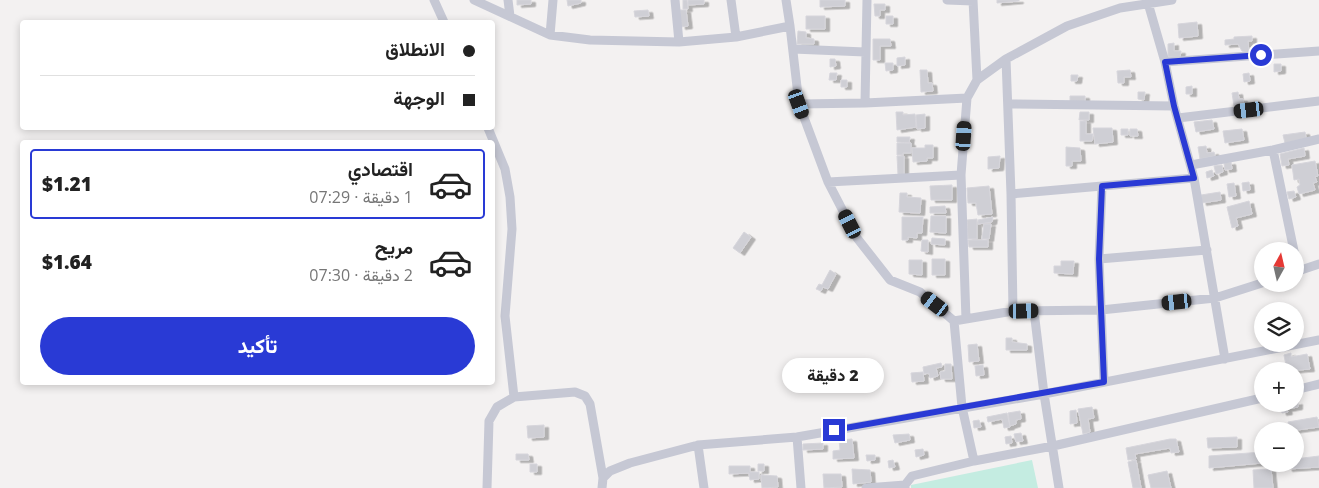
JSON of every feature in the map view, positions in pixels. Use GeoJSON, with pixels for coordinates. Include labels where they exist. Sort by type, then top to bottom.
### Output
{"type":"FeatureCollection","features":[{"type":"Feature","properties":{"kind":"street"},"geometry":{"type":"LineString","coordinates":[[434,0],[443,20]]}},
{"type":"Feature","properties":{"kind":"street"},"geometry":{"type":"LineString","coordinates":[[474,0],[550,34],[590,40],[679,42],[736,37],[790,26]]}},
{"type":"Feature","properties":{"kind":"street"},"geometry":{"type":"LineString","coordinates":[[508,0],[510,16]]}},
{"type":"Feature","properties":{"kind":"street"},"geometry":{"type":"LineString","coordinates":[[550,34],[553,0]]}},
{"type":"Feature","properties":{"kind":"street"},"geometry":{"type":"LineString","coordinates":[[675,0],[679,42]]}},
{"type":"Feature","properties":{"kind":"street"},"geometry":{"type":"LineString","coordinates":[[731,0],[736,37]]}},
{"type":"Feature","properties":{"kind":"street"},"geometry":{"type":"LineString","coordinates":[[786,0],[799,104],[828,182],[857,238],[890,280],[920,292],[954,321],[962,407],[974,461]]}},
{"type":"Feature","properties":{"kind":"street"},"geometry":{"type":"LineString","coordinates":[[865,103],[867,0]]}},
{"type":"Feature","properties":{"kind":"street"},"geometry":{"type":"LineString","coordinates":[[947,0],[973,0],[977,80]]}},
{"type":"Feature","properties":{"kind":"street"},"geometry":{"type":"LineString","coordinates":[[966,319],[961,175],[967,98],[977,80],[1006,59],[1068,26],[1120,8],[1172,0]]}},
{"type":"Feature","properties":{"kind":"street"},"geometry":{"type":"LineString","coordinates":[[1148,3],[1194,178],[1226,359]]}},
{"type":"Feature","properties":{"kind":"street"},"geometry":{"type":"LineString","coordinates":[[792,49],[865,52]]}},
{"type":"Feature","properties":{"kind":"street"},"geometry":{"type":"LineString","coordinates":[[1165,62],[1319,51]]}},
{"type":"Feature","properties":{"kind":"street"},"geometry":{"type":"LineString","coordinates":[[1006,59],[1013,311]]}},
{"type":"Feature","properties":{"kind":"street"},"geometry":{"type":"LineString","coordinates":[[799,104],[967,98]]}},
{"type":"Feature","properties":{"kind":"street"},"geometry":{"type":"LineString","coordinates":[[1178,118],[1319,101]]}},
{"type":"Feature","properties":{"kind":"street"},"geometry":{"type":"LineString","coordinates":[[1008,104],[1174,106]]}},
{"type":"Feature","properties":{"kind":"street"},"geometry":{"type":"LineString","coordinates":[[1191,165],[1319,139]]}},
{"type":"Feature","properties":{"kind":"street"},"geometry":{"type":"LineString","coordinates":[[495,145],[505,169],[510,196],[512,229],[505,316],[514,397]]}},
{"type":"Feature","properties":{"kind":"street"},"geometry":{"type":"LineString","coordinates":[[1272,150],[1293,242]]}},
{"type":"Feature","properties":{"kind":"street"},"geometry":{"type":"LineString","coordinates":[[828,182],[961,175]]}},
{"type":"Feature","properties":{"kind":"street"},"geometry":{"type":"LineString","coordinates":[[1011,194],[1194,178]]}},
{"type":"Feature","properties":{"kind":"street"},"geometry":{"type":"LineString","coordinates":[[1102,186],[1099,259],[1104,382]]}},
{"type":"Feature","properties":{"kind":"street"},"geometry":{"type":"LineString","coordinates":[[1099,259],[1207,250]]}},
{"type":"Feature","properties":{"kind":"street"},"geometry":{"type":"LineString","coordinates":[[1304,269],[1319,264]]}},
{"type":"Feature","properties":{"kind":"street"},"geometry":{"type":"LineString","coordinates":[[954,321],[1013,311],[1101,310],[1215,298],[1254,286]]}},
{"type":"Feature","properties":{"kind":"street"},"geometry":{"type":"LineString","coordinates":[[1034,311],[1044,394],[1059,488]]}},
{"type":"Feature","properties":{"kind":"street"},"geometry":{"type":"LineString","coordinates":[[603,478],[610,470],[630,463],[698,445],[797,437],[1044,394],[1319,340]]}},
{"type":"Feature","properties":{"kind":"street"},"geometry":{"type":"LineString","coordinates":[[1304,388],[1319,384]]}},
{"type":"Feature","properties":{"kind":"street"},"geometry":{"type":"LineString","coordinates":[[487,488],[489,421],[497,407],[514,397],[575,392],[585,396],[590,404],[603,478],[602,488]]}},
{"type":"Feature","properties":{"kind":"street"},"geometry":{"type":"LineString","coordinates":[[866,488],[905,486],[912,476],[1254,400]]}},
{"type":"Feature","properties":{"kind":"street"},"geometry":{"type":"LineString","coordinates":[[797,437],[801,488]]}},
{"type":"Feature","properties":{"kind":"street"},"geometry":{"type":"LineString","coordinates":[[698,445],[704,488]]}},
{"type":"Feature","properties":{"kind":"green space"},"geometry":{"type":"Polygon","coordinates":[[[1032,460],[1038,488],[911,488],[911,485],[1032,460]]]}},
{"type":"Feature","properties":{"kind":"building"},"geometry":{"type":"Polygon","coordinates":[[[517,0],[531,0],[531,4],[517,5],[517,0]]]}},
{"type":"Feature","properties":{"kind":"building"},"geometry":{"type":"Polygon","coordinates":[[[567,0],[581,0],[581,3],[568,6],[567,0]]]}},
{"type":"Feature","properties":{"kind":"building"},"geometry":{"type":"Polygon","coordinates":[[[683,0],[687,0],[688,9],[683,9],[683,0]]]}},
{"type":"Feature","properties":{"kind":"building"},"geometry":{"type":"Polygon","coordinates":[[[688,0],[704,0],[704,4],[688,5],[688,0]]]}},
{"type":"Feature","properties":{"kind":"building"},"geometry":{"type":"Polygon","coordinates":[[[820,0],[845,0],[845,6],[820,7],[820,0]]]}},
{"type":"Feature","properties":{"kind":"building"},"geometry":{"type":"Polygon","coordinates":[[[997,0],[1019,0],[1019,1],[997,3],[997,0]]]}},
{"type":"Feature","properties":{"kind":"building"},"geometry":{"type":"Polygon","coordinates":[[[874,4],[885,4],[885,10],[880,10],[880,16],[875,16],[874,4]]]}},
{"type":"Feature","properties":{"kind":"building"},"geometry":{"type":"Polygon","coordinates":[[[648,10],[649,16],[635,17],[634,11],[648,10]]]}},
{"type":"Feature","properties":{"kind":"building"},"geometry":{"type":"Polygon","coordinates":[[[680,10],[686,10],[688,26],[681,27],[680,10]]]}},
{"type":"Feature","properties":{"kind":"building"},"geometry":{"type":"Polygon","coordinates":[[[806,16],[825,16],[825,29],[806,29],[806,16]]]}},
{"type":"Feature","properties":{"kind":"building"},"geometry":{"type":"Polygon","coordinates":[[[886,16],[893,16],[893,24],[886,24],[886,16]]]}},
{"type":"Feature","properties":{"kind":"building"},"geometry":{"type":"Polygon","coordinates":[[[1197,22],[1198,36],[1179,38],[1178,24],[1197,22]]]}},
{"type":"Feature","properties":{"kind":"building"},"geometry":{"type":"Polygon","coordinates":[[[798,31],[806,32],[806,38],[814,39],[814,44],[797,44],[798,31]]]}},
{"type":"Feature","properties":{"kind":"building"},"geometry":{"type":"Polygon","coordinates":[[[1252,36],[1252,41],[1248,41],[1249,52],[1242,51],[1238,44],[1225,45],[1225,40],[1234,39],[1234,37],[1252,36]]]}},
{"type":"Feature","properties":{"kind":"building"},"geometry":{"type":"Polygon","coordinates":[[[873,39],[890,39],[891,46],[880,46],[880,60],[873,60],[873,39]]]}},
{"type":"Feature","properties":{"kind":"building"},"geometry":{"type":"Polygon","coordinates":[[[1174,43],[1174,51],[1181,51],[1180,57],[1168,57],[1168,44],[1174,43]]]}},
{"type":"Feature","properties":{"kind":"building"},"geometry":{"type":"Polygon","coordinates":[[[905,57],[905,65],[897,66],[897,58],[905,57]]]}},
{"type":"Feature","properties":{"kind":"building"},"geometry":{"type":"Polygon","coordinates":[[[830,59],[835,59],[836,66],[830,67],[830,59]]]}},
{"type":"Feature","properties":{"kind":"building"},"geometry":{"type":"Polygon","coordinates":[[[885,63],[893,63],[893,70],[886,71],[885,63]]]}},
{"type":"Feature","properties":{"kind":"building"},"geometry":{"type":"Polygon","coordinates":[[[1274,64],[1281,64],[1281,71],[1274,72],[1274,64]]]}},
{"type":"Feature","properties":{"kind":"building"},"geometry":{"type":"Polygon","coordinates":[[[920,70],[927,70],[928,83],[932,83],[933,91],[921,92],[920,70]]]}},
{"type":"Feature","properties":{"kind":"building"},"geometry":{"type":"Polygon","coordinates":[[[1130,70],[1131,77],[1124,77],[1124,83],[1118,83],[1117,71],[1130,70]]]}},
{"type":"Feature","properties":{"kind":"building"},"geometry":{"type":"Polygon","coordinates":[[[830,73],[837,73],[836,80],[829,80],[830,73]]]}},
{"type":"Feature","properties":{"kind":"building"},"geometry":{"type":"Polygon","coordinates":[[[1249,73],[1250,81],[1244,82],[1243,74],[1249,73]]]}},
{"type":"Feature","properties":{"kind":"building"},"geometry":{"type":"Polygon","coordinates":[[[1071,75],[1078,75],[1077,81],[1071,81],[1071,75]]]}},
{"type":"Feature","properties":{"kind":"building"},"geometry":{"type":"Polygon","coordinates":[[[841,80],[847,80],[847,87],[841,87],[841,80]]]}},
{"type":"Feature","properties":{"kind":"building"},"geometry":{"type":"Polygon","coordinates":[[[1192,86],[1192,94],[1186,94],[1186,87],[1192,86]]]}},
{"type":"Feature","properties":{"kind":"building"},"geometry":{"type":"Polygon","coordinates":[[[1138,92],[1145,92],[1144,100],[1138,99],[1138,92]]]}},
{"type":"Feature","properties":{"kind":"building"},"geometry":{"type":"Polygon","coordinates":[[[1238,92],[1239,99],[1243,99],[1244,105],[1234,106],[1232,93],[1238,92]]]}},
{"type":"Feature","properties":{"kind":"building"},"geometry":{"type":"Polygon","coordinates":[[[1070,96],[1085,96],[1085,102],[1070,102],[1070,96]]]}},
{"type":"Feature","properties":{"kind":"building"},"geometry":{"type":"Polygon","coordinates":[[[896,112],[903,112],[903,115],[915,114],[916,127],[897,130],[896,112]]]}},
{"type":"Feature","properties":{"kind":"building"},"geometry":{"type":"Polygon","coordinates":[[[1080,112],[1089,112],[1089,120],[1079,120],[1080,112]]]}},
{"type":"Feature","properties":{"kind":"building"},"geometry":{"type":"Polygon","coordinates":[[[925,114],[925,128],[917,129],[916,115],[925,114]]]}},
{"type":"Feature","properties":{"kind":"building"},"geometry":{"type":"Polygon","coordinates":[[[1212,120],[1214,129],[1196,132],[1194,122],[1212,120]]]}},
{"type":"Feature","properties":{"kind":"building"},"geometry":{"type":"Polygon","coordinates":[[[1080,121],[1086,121],[1086,134],[1093,134],[1092,141],[1080,141],[1080,121]]]}},
{"type":"Feature","properties":{"kind":"building"},"geometry":{"type":"Polygon","coordinates":[[[1093,128],[1112,128],[1113,142],[1095,144],[1093,128]]]}},
{"type":"Feature","properties":{"kind":"building"},"geometry":{"type":"Polygon","coordinates":[[[1121,129],[1128,129],[1128,135],[1121,135],[1121,129]]]}},
{"type":"Feature","properties":{"kind":"building"},"geometry":{"type":"Polygon","coordinates":[[[1130,129],[1137,129],[1138,136],[1130,136],[1130,129]]]}},
{"type":"Feature","properties":{"kind":"building"},"geometry":{"type":"Polygon","coordinates":[[[1242,129],[1244,140],[1225,143],[1223,131],[1242,129]]]}},
{"type":"Feature","properties":{"kind":"building"},"geometry":{"type":"Polygon","coordinates":[[[1305,132],[1306,138],[1285,143],[1283,135],[1305,132]]]}},
{"type":"Feature","properties":{"kind":"building"},"geometry":{"type":"Polygon","coordinates":[[[897,137],[910,137],[909,143],[897,142],[897,137]]]}},
{"type":"Feature","properties":{"kind":"building"},"geometry":{"type":"Polygon","coordinates":[[[897,143],[911,143],[911,153],[897,155],[897,143]]]}},
{"type":"Feature","properties":{"kind":"building"},"geometry":{"type":"Polygon","coordinates":[[[925,145],[933,145],[933,158],[927,158],[927,161],[913,162],[912,148],[925,148],[925,145]]]}},
{"type":"Feature","properties":{"kind":"building"},"geometry":{"type":"Polygon","coordinates":[[[1206,146],[1207,153],[1214,152],[1215,156],[1200,159],[1198,147],[1206,146]]]}},
{"type":"Feature","properties":{"kind":"building"},"geometry":{"type":"Polygon","coordinates":[[[1066,147],[1080,148],[1081,161],[1072,161],[1072,166],[1066,166],[1066,147]]]}},
{"type":"Feature","properties":{"kind":"building"},"geometry":{"type":"Polygon","coordinates":[[[1304,148],[1305,156],[1288,159],[1289,165],[1282,166],[1280,154],[1304,148]]]}},
{"type":"Feature","properties":{"kind":"building"},"geometry":{"type":"Polygon","coordinates":[[[897,156],[904,156],[904,175],[898,175],[897,156]]]}},
{"type":"Feature","properties":{"kind":"building"},"geometry":{"type":"Polygon","coordinates":[[[1000,156],[999,168],[988,169],[988,157],[1000,156]]]}},
{"type":"Feature","properties":{"kind":"building"},"geometry":{"type":"Polygon","coordinates":[[[1315,161],[1318,176],[1315,177],[1317,182],[1313,183],[1315,190],[1299,194],[1297,187],[1300,185],[1299,179],[1294,180],[1292,165],[1315,161]]]}},
{"type":"Feature","properties":{"kind":"building"},"geometry":{"type":"Polygon","coordinates":[[[1231,162],[1232,169],[1225,170],[1224,163],[1231,162]]]}},
{"type":"Feature","properties":{"kind":"building"},"geometry":{"type":"Polygon","coordinates":[[[1222,165],[1223,172],[1216,174],[1214,166],[1222,165]]]}},
{"type":"Feature","properties":{"kind":"building"},"geometry":{"type":"Polygon","coordinates":[[[1212,170],[1214,176],[1207,178],[1206,172],[1212,170]]]}},
{"type":"Feature","properties":{"kind":"building"},"geometry":{"type":"Polygon","coordinates":[[[1249,182],[1250,190],[1243,191],[1242,183],[1249,182]]]}},
{"type":"Feature","properties":{"kind":"building"},"geometry":{"type":"Polygon","coordinates":[[[1234,183],[1236,196],[1229,197],[1227,184],[1234,183]]]}},
{"type":"Feature","properties":{"kind":"building"},"geometry":{"type":"Polygon","coordinates":[[[952,185],[952,200],[931,200],[930,186],[952,185]]]}},
{"type":"Feature","properties":{"kind":"building"},"geometry":{"type":"Polygon","coordinates":[[[989,186],[992,214],[978,215],[976,203],[968,203],[967,188],[989,186]]]}},
{"type":"Feature","properties":{"kind":"building"},"geometry":{"type":"Polygon","coordinates":[[[1294,191],[1296,197],[1289,199],[1287,192],[1294,191]]]}},
{"type":"Feature","properties":{"kind":"building"},"geometry":{"type":"Polygon","coordinates":[[[1220,192],[1221,200],[1202,203],[1201,195],[1220,192]]]}},
{"type":"Feature","properties":{"kind":"building"},"geometry":{"type":"Polygon","coordinates":[[[900,193],[907,193],[907,197],[921,198],[920,213],[899,212],[900,193]]]}},
{"type":"Feature","properties":{"kind":"building"},"geometry":{"type":"Polygon","coordinates":[[[1249,201],[1252,214],[1236,218],[1238,226],[1232,228],[1227,207],[1249,201]]]}},
{"type":"Feature","properties":{"kind":"building"},"geometry":{"type":"Polygon","coordinates":[[[945,206],[946,213],[930,213],[930,207],[945,206]]]}},
{"type":"Feature","properties":{"kind":"building"},"geometry":{"type":"Polygon","coordinates":[[[931,216],[946,216],[946,233],[930,232],[931,216]]]}},
{"type":"Feature","properties":{"kind":"building"},"geometry":{"type":"Polygon","coordinates":[[[902,217],[923,217],[922,233],[917,233],[917,238],[908,237],[908,240],[902,240],[902,217]]]}},
{"type":"Feature","properties":{"kind":"building"},"geometry":{"type":"Polygon","coordinates":[[[993,217],[992,222],[978,224],[978,220],[993,217]]]}},
{"type":"Feature","properties":{"kind":"building"},"geometry":{"type":"Polygon","coordinates":[[[977,219],[977,239],[968,239],[967,220],[977,219]]]}},
{"type":"Feature","properties":{"kind":"building"},"geometry":{"type":"Polygon","coordinates":[[[984,224],[991,224],[989,239],[982,239],[984,224]]]}},
{"type":"Feature","properties":{"kind":"building"},"geometry":{"type":"Polygon","coordinates":[[[744,232],[751,237],[740,253],[733,248],[744,232]]]}},
{"type":"Feature","properties":{"kind":"building"},"geometry":{"type":"Polygon","coordinates":[[[932,238],[945,239],[945,245],[931,244],[932,238]]]}},
{"type":"Feature","properties":{"kind":"building"},"geometry":{"type":"Polygon","coordinates":[[[922,240],[928,240],[928,252],[921,251],[922,240]]]}},
{"type":"Feature","properties":{"kind":"building"},"geometry":{"type":"Polygon","coordinates":[[[968,240],[988,240],[988,247],[969,247],[968,240]]]}},
{"type":"Feature","properties":{"kind":"building"},"geometry":{"type":"Polygon","coordinates":[[[932,259],[945,259],[945,275],[932,275],[932,259]]]}},
{"type":"Feature","properties":{"kind":"building"},"geometry":{"type":"Polygon","coordinates":[[[909,260],[922,260],[922,275],[909,274],[909,260]]]}},
{"type":"Feature","properties":{"kind":"building"},"geometry":{"type":"Polygon","coordinates":[[[1061,261],[1074,261],[1073,274],[1054,273],[1054,266],[1061,266],[1061,261]]]}},
{"type":"Feature","properties":{"kind":"building"},"geometry":{"type":"Polygon","coordinates":[[[830,270],[836,274],[828,289],[823,287],[821,291],[816,289],[819,284],[822,285],[830,270]]]}},
{"type":"Feature","properties":{"kind":"building"},"geometry":{"type":"Polygon","coordinates":[[[1006,338],[1012,338],[1012,342],[1027,344],[1027,350],[1006,350],[1006,338]]]}},
{"type":"Feature","properties":{"kind":"building"},"geometry":{"type":"Polygon","coordinates":[[[977,344],[979,361],[969,362],[968,345],[977,344]]]}},
{"type":"Feature","properties":{"kind":"building"},"geometry":{"type":"Polygon","coordinates":[[[1291,353],[1291,357],[1307,354],[1310,369],[1304,370],[1304,362],[1285,362],[1284,355],[1291,353]]]}},
{"type":"Feature","properties":{"kind":"building"},"geometry":{"type":"Polygon","coordinates":[[[941,363],[942,367],[936,368],[938,376],[930,378],[929,373],[924,374],[923,367],[941,363]]]}},
{"type":"Feature","properties":{"kind":"building"},"geometry":{"type":"Polygon","coordinates":[[[945,364],[951,364],[952,379],[941,379],[940,372],[945,371],[945,364]]]}},
{"type":"Feature","properties":{"kind":"building"},"geometry":{"type":"Polygon","coordinates":[[[983,365],[984,375],[976,376],[975,366],[983,365]]]}},
{"type":"Feature","properties":{"kind":"building"},"geometry":{"type":"Polygon","coordinates":[[[923,372],[924,381],[912,382],[911,373],[923,372]]]}},
{"type":"Feature","properties":{"kind":"building"},"geometry":{"type":"Polygon","coordinates":[[[1092,407],[1094,418],[1088,419],[1090,432],[1083,434],[1078,409],[1092,407]]]}},
{"type":"Feature","properties":{"kind":"building"},"geometry":{"type":"Polygon","coordinates":[[[1076,410],[1077,423],[1070,424],[1070,411],[1076,410]]]}},
{"type":"Feature","properties":{"kind":"building"},"geometry":{"type":"Polygon","coordinates":[[[1020,411],[1021,419],[1016,420],[1016,424],[1010,426],[1008,413],[1020,411]]]}},
{"type":"Feature","properties":{"kind":"building"},"geometry":{"type":"Polygon","coordinates":[[[1007,413],[1010,427],[1004,428],[1002,419],[988,422],[987,417],[1007,413]]]}},
{"type":"Feature","properties":{"kind":"building"},"geometry":{"type":"Polygon","coordinates":[[[1317,417],[1319,427],[1304,429],[1304,422],[1288,422],[1317,417]]]}},
{"type":"Feature","properties":{"kind":"building"},"geometry":{"type":"Polygon","coordinates":[[[979,420],[981,427],[974,428],[973,421],[979,420]]]}},
{"type":"Feature","properties":{"kind":"building"},"geometry":{"type":"Polygon","coordinates":[[[544,425],[544,437],[528,438],[527,426],[544,425]]]}},
{"type":"Feature","properties":{"kind":"building"},"geometry":{"type":"Polygon","coordinates":[[[1021,433],[1023,441],[1016,442],[1014,434],[1021,433]]]}},
{"type":"Feature","properties":{"kind":"building"},"geometry":{"type":"Polygon","coordinates":[[[909,434],[910,440],[895,443],[893,435],[909,434]]]}},
{"type":"Feature","properties":{"kind":"building"},"geometry":{"type":"Polygon","coordinates":[[[1011,436],[1012,443],[1006,444],[1005,437],[1011,436]]]}},
{"type":"Feature","properties":{"kind":"building"},"geometry":{"type":"Polygon","coordinates":[[[1237,437],[1237,447],[1208,448],[1207,438],[1237,437]]]}},
{"type":"Feature","properties":{"kind":"building"},"geometry":{"type":"Polygon","coordinates":[[[852,439],[854,458],[833,459],[833,451],[840,450],[839,440],[852,439]]]}},
{"type":"Feature","properties":{"kind":"building"},"geometry":{"type":"Polygon","coordinates":[[[1176,439],[1179,452],[1171,453],[1170,448],[1135,454],[1136,459],[1128,460],[1126,448],[1176,439]]]}},
{"type":"Feature","properties":{"kind":"building"},"geometry":{"type":"Polygon","coordinates":[[[823,443],[823,449],[803,450],[803,444],[823,443]]]}},
{"type":"Feature","properties":{"kind":"building"},"geometry":{"type":"Polygon","coordinates":[[[923,449],[924,455],[916,457],[915,450],[923,449]]]}},
{"type":"Feature","properties":{"kind":"building"},"geometry":{"type":"Polygon","coordinates":[[[1254,453],[1254,464],[1209,468],[1209,456],[1254,453]]]}},
{"type":"Feature","properties":{"kind":"building"},"geometry":{"type":"Polygon","coordinates":[[[516,454],[528,454],[529,460],[516,460],[516,454]]]}},
{"type":"Feature","properties":{"kind":"building"},"geometry":{"type":"Polygon","coordinates":[[[866,455],[875,455],[875,460],[867,461],[866,455]]]}},
{"type":"Feature","properties":{"kind":"building"},"geometry":{"type":"Polygon","coordinates":[[[1319,456],[1319,467],[1304,468],[1304,458],[1319,456]]]}},
{"type":"Feature","properties":{"kind":"building"},"geometry":{"type":"Polygon","coordinates":[[[893,460],[895,467],[889,468],[888,461],[893,460]]]}},
{"type":"Feature","properties":{"kind":"building"},"geometry":{"type":"Polygon","coordinates":[[[1136,460],[1141,488],[1133,488],[1128,462],[1136,460]]]}},
{"type":"Feature","properties":{"kind":"building"},"geometry":{"type":"Polygon","coordinates":[[[530,464],[537,464],[537,472],[530,472],[530,464]]]}},
{"type":"Feature","properties":{"kind":"building"},"geometry":{"type":"Polygon","coordinates":[[[758,464],[764,464],[764,471],[758,471],[758,464]]]}},
{"type":"Feature","properties":{"kind":"building"},"geometry":{"type":"Polygon","coordinates":[[[729,466],[750,466],[750,472],[759,472],[759,479],[750,480],[749,473],[729,474],[729,466]]]}},
{"type":"Feature","properties":{"kind":"building"},"geometry":{"type":"Polygon","coordinates":[[[852,469],[870,470],[871,482],[853,484],[852,469]]]}},
{"type":"Feature","properties":{"kind":"building"},"geometry":{"type":"Polygon","coordinates":[[[1253,470],[1254,472],[1271,472],[1273,488],[1254,488],[1253,470]]]}},
{"type":"Feature","properties":{"kind":"building"},"geometry":{"type":"Polygon","coordinates":[[[1167,471],[1171,488],[1151,488],[1148,475],[1167,471]]]}},
{"type":"Feature","properties":{"kind":"building"},"geometry":{"type":"Polygon","coordinates":[[[823,474],[841,474],[842,487],[824,488],[823,474]]]}},
{"type":"Feature","properties":{"kind":"building"},"geometry":{"type":"Polygon","coordinates":[[[761,475],[777,476],[778,487],[762,488],[761,475]]]}},
{"type":"Feature","properties":{"kind":"route"},"geometry":{"type":"LineString","coordinates":[[834,430],[1104,382],[1099,259],[1102,186],[1194,178],[1174,106],[1165,62],[1261,55]]}}]}
